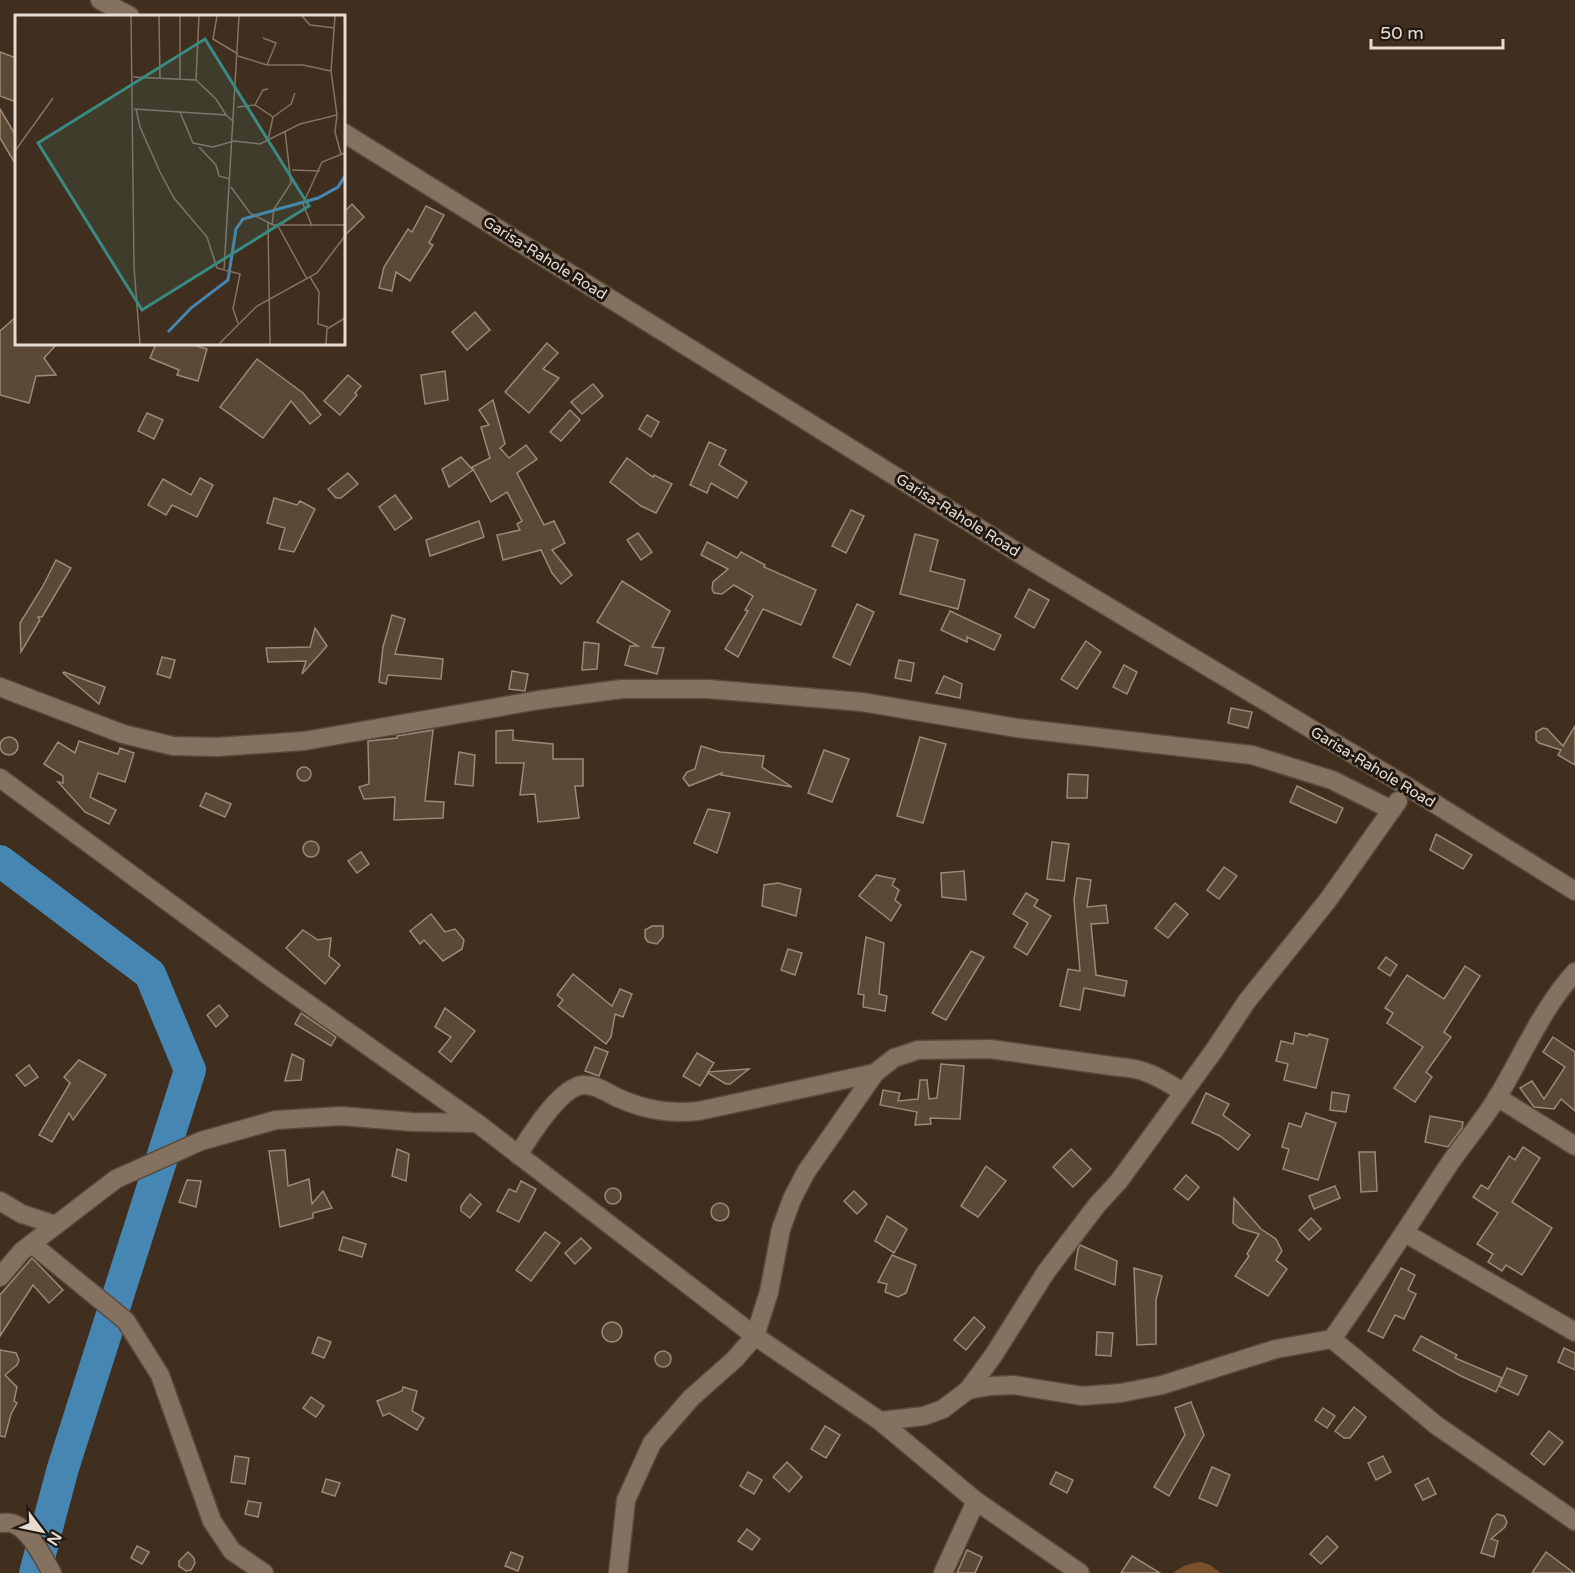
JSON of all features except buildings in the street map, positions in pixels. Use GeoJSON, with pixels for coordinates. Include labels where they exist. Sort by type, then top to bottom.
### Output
{"type":"FeatureCollection","features":[{"type":"Feature","properties":{"kind":"street"},"geometry":{"type":"LineString","coordinates":[[100,0],[128,15]]}},
{"type":"Feature","properties":{"kind":"street","name":"Garisa-Rahole Road"},"geometry":{"type":"LineString","coordinates":[[345,134],[1025,557],[1575,891]]}},
{"type":"Feature","properties":{"kind":"street"},"geometry":{"type":"LineString","coordinates":[[0,687],[123,734],[173,746],[217,747],[304,741],[539,700],[622,689],[708,689],[862,702],[1017,728],[1252,755],[1332,780],[1392,810]]}},
{"type":"Feature","properties":{"kind":"street"},"geometry":{"type":"LineString","coordinates":[[0,778],[273,979],[477,1123],[755,1336],[880,1421],[976,1501],[1080,1573]]}},
{"type":"Feature","properties":{"kind":"street"},"geometry":{"type":"LineString","coordinates":[[880,1421],[924,1416],[943,1409],[968,1390],[993,1356],[1046,1272],[1097,1205],[1119,1181],[1247,1001],[1328,900],[1408,788]]}},
{"type":"Feature","properties":{"kind":"street"},"geometry":{"type":"LineString","coordinates":[[968,1390],[1014,1385],[1082,1396],[1121,1393],[1162,1385],[1276,1349],[1332,1339],[1497,1097],[1545,1010],[1575,972]]}},
{"type":"Feature","properties":{"kind":"street"},"geometry":{"type":"LineString","coordinates":[[618,1573],[626,1500],[652,1443],[691,1398],[735,1359],[755,1336],[769,1292],[781,1229],[792,1199],[806,1172],[875,1073],[894,1058],[918,1050],[990,1049],[1136,1068],[1153,1074],[1184,1092]]}},
{"type":"Feature","properties":{"kind":"street"},"geometry":{"type":"LineString","coordinates":[[518,1155],[553,1106],[567,1093],[583,1085],[601,1089],[649,1109],[674,1114],[699,1111],[875,1073]]}},
{"type":"Feature","properties":{"kind":"street"},"geometry":{"type":"LineString","coordinates":[[1497,1097],[1575,1146]]}},
{"type":"Feature","properties":{"kind":"street"},"geometry":{"type":"LineString","coordinates":[[0,1277],[22,1251],[116,1179],[201,1141],[276,1120],[341,1116],[413,1122],[477,1123]]}},
{"type":"Feature","properties":{"kind":"street"},"geometry":{"type":"LineString","coordinates":[[0,1201],[22,1214],[56,1225]]}},
{"type":"Feature","properties":{"kind":"street"},"geometry":{"type":"LineString","coordinates":[[1405,1233],[1575,1332]]}},
{"type":"Feature","properties":{"kind":"street"},"geometry":{"type":"LineString","coordinates":[[32,1244],[126,1321],[160,1375],[212,1521],[232,1551],[264,1573]]}},
{"type":"Feature","properties":{"kind":"street"},"geometry":{"type":"LineString","coordinates":[[1332,1339],[1437,1425],[1575,1521]]}},
{"type":"Feature","properties":{"kind":"street"},"geometry":{"type":"LineString","coordinates":[[943,1573],[976,1501]]}},
{"type":"Feature","properties":{"kind":"street"},"geometry":{"type":"LineString","coordinates":[[0,1522],[14,1524],[24,1531],[52,1573]]}},
{"type":"Feature","properties":{"kind":"shaded area"},"geometry":{"type":"Polygon","coordinates":[[[1201,1562],[1221,1573],[1173,1573],[1186,1565],[1201,1562]]]}},
{"type":"Feature","properties":{"kind":"waterway"},"geometry":{"type":"LineString","coordinates":[[0,861],[150,974],[190,1070],[63,1468],[35,1573]]}}]}
